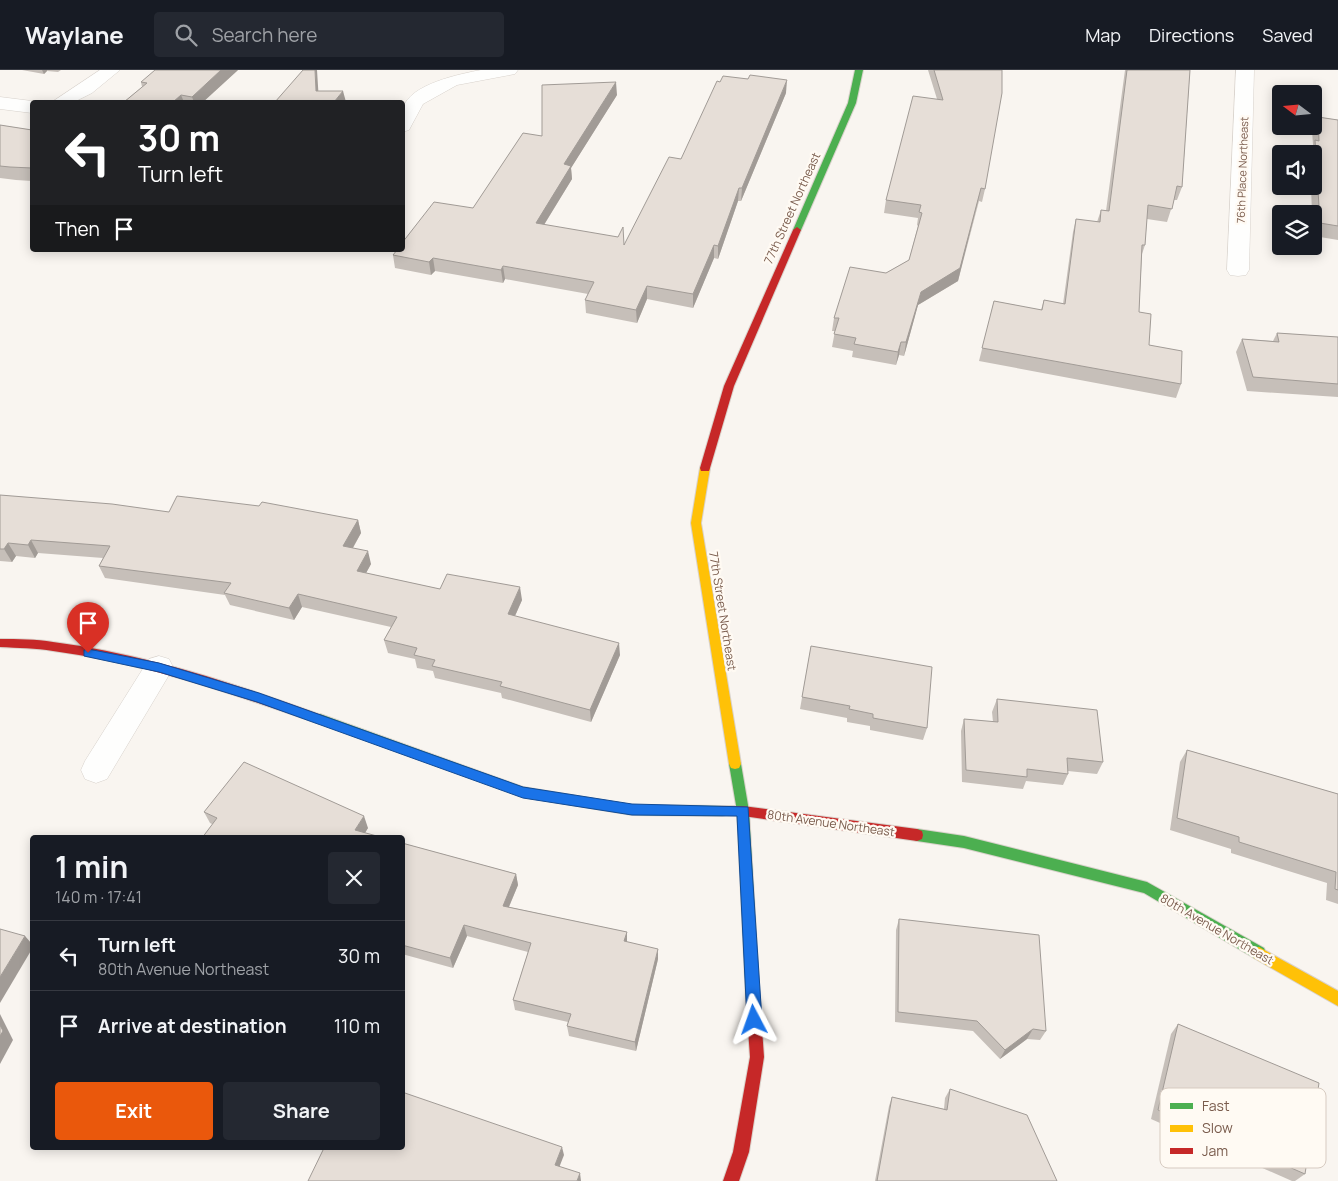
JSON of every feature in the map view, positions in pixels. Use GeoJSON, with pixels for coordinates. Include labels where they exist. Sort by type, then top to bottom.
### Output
{"type":"FeatureCollection","features":[{"type":"Feature","properties":{"kind":"street"},"geometry":{"type":"LineString","coordinates":[[65,100],[86,89],[111,70]]}},
{"type":"Feature","properties":{"kind":"street"},"geometry":{"type":"LineString","coordinates":[[405,121],[416,101],[452,81],[508,70]]}},
{"type":"Feature","properties":{"kind":"street","name":"77th Street Northeast"},"geometry":{"type":"LineString","coordinates":[[732,1181],[741,1152],[758,1057],[750,964],[743,811],[714,649],[696,523],[701,488],[729,386],[852,103],[859,70]]}},
{"type":"Feature","properties":{"kind":"street","name":"76th Place Northeast"},"geometry":{"type":"LineString","coordinates":[[1238,270],[1246,70]]}},
{"type":"Feature","properties":{"kind":"street"},"geometry":{"type":"LineString","coordinates":[[0,103],[30,107]]}},
{"type":"Feature","properties":{"kind":"street","name":"80th Avenue Northeast"},"geometry":{"type":"LineString","coordinates":[[0,643],[53,646],[159,667],[259,698],[523,792],[632,810],[743,811],[964,842],[1147,888],[1338,999]]}},
{"type":"Feature","properties":{"kind":"street"},"geometry":{"type":"LineString","coordinates":[[96,770],[159,667]]}},
{"type":"Feature","properties":{"kind":"building"},"geometry":{"type":"Polygon","coordinates":[[[155,70],[221,70],[192,97],[181,95],[175,100],[126,100],[147,83],[141,82],[155,70]]]}},
{"type":"Feature","properties":{"kind":"building"},"geometry":{"type":"Polygon","coordinates":[[[303,70],[315,70],[316,91],[343,91],[336,100],[277,100],[303,70]]]}},
{"type":"Feature","properties":{"kind":"building"},"geometry":{"type":"Polygon","coordinates":[[[934,70],[1002,70],[1002,93],[985,189],[981,188],[960,268],[921,292],[906,342],[901,342],[898,352],[854,344],[856,338],[834,334],[839,318],[834,318],[850,267],[886,273],[909,260],[922,213],[919,212],[921,205],[886,200],[913,96],[943,100],[934,70]]]}},
{"type":"Feature","properties":{"kind":"building"},"geometry":{"type":"Polygon","coordinates":[[[1127,70],[1190,70],[1182,187],[1177,186],[1172,209],[1148,205],[1145,245],[1142,245],[1139,312],[1151,314],[1149,345],[1182,351],[1181,384],[982,348],[994,301],[1042,310],[1044,300],[1065,304],[1076,219],[1100,222],[1101,210],[1109,211],[1127,70]]]}},
{"type":"Feature","properties":{"kind":"building"},"geometry":{"type":"Polygon","coordinates":[[[750,75],[787,80],[742,188],[739,188],[718,246],[714,245],[693,294],[647,286],[636,310],[585,300],[594,282],[503,266],[501,270],[433,258],[429,262],[393,255],[395,252],[405,252],[405,239],[434,202],[473,208],[523,133],[542,136],[542,85],[616,82],[564,164],[571,166],[536,223],[618,237],[623,227],[624,245],[669,157],[681,159],[717,81],[720,82],[723,76],[748,79],[750,75]]]}},
{"type":"Feature","properties":{"kind":"building"},"geometry":{"type":"Polygon","coordinates":[[[1322,118],[1338,120],[1338,226],[1322,223],[1322,205],[1319,205],[1318,195],[1322,195],[1322,145],[1315,145],[1315,140],[1319,141],[1319,135],[1322,135],[1322,118]]]}},
{"type":"Feature","properties":{"kind":"building"},"geometry":{"type":"Polygon","coordinates":[[[0,125],[30,130],[30,168],[0,166],[0,125]]]}},
{"type":"Feature","properties":{"kind":"building"},"geometry":{"type":"Polygon","coordinates":[[[1277,333],[1338,337],[1338,384],[1253,377],[1242,339],[1279,342],[1277,333]]]}},
{"type":"Feature","properties":{"kind":"building"},"geometry":{"type":"Polygon","coordinates":[[[0,495],[112,504],[169,512],[177,496],[259,506],[262,502],[358,520],[343,546],[368,551],[357,571],[440,589],[447,574],[520,587],[508,614],[619,643],[590,710],[500,686],[502,682],[432,666],[435,660],[414,655],[417,648],[384,640],[397,617],[298,594],[289,608],[224,593],[231,583],[99,566],[110,546],[31,540],[28,545],[8,543],[4,549],[0,549],[0,495]]]}},
{"type":"Feature","properties":{"kind":"building"},"geometry":{"type":"Polygon","coordinates":[[[811,646],[932,667],[927,728],[873,718],[873,714],[849,709],[850,706],[802,697],[811,646]]]}},
{"type":"Feature","properties":{"kind":"building"},"geometry":{"type":"Polygon","coordinates":[[[997,699],[1097,710],[1103,762],[1067,758],[1068,774],[1027,769],[1027,777],[966,770],[964,719],[998,722],[997,699]]]}},
{"type":"Feature","properties":{"kind":"building"},"geometry":{"type":"Polygon","coordinates":[[[1187,750],[1338,794],[1338,890],[1335,889],[1336,872],[1239,842],[1239,837],[1177,818],[1187,750]]]}},
{"type":"Feature","properties":{"kind":"building"},"geometry":{"type":"Polygon","coordinates":[[[244,762],[364,816],[355,830],[373,835],[204,835],[217,818],[204,812],[244,762]]]}},
{"type":"Feature","properties":{"kind":"building"},"geometry":{"type":"Polygon","coordinates":[[[405,844],[516,874],[503,906],[627,932],[624,941],[658,949],[635,1042],[567,1026],[571,1014],[513,1000],[531,943],[464,925],[450,958],[405,946],[405,844]]]}},
{"type":"Feature","properties":{"kind":"building"},"geometry":{"type":"Polygon","coordinates":[[[899,919],[1039,935],[1046,1031],[1033,1029],[1005,1050],[977,1021],[898,1012],[899,919]]]}},
{"type":"Feature","properties":{"kind":"building"},"geometry":{"type":"Polygon","coordinates":[[[0,929],[25,936],[0,977],[0,929]]]}},
{"type":"Feature","properties":{"kind":"building"},"geometry":{"type":"Polygon","coordinates":[[[1178,1024],[1319,1083],[1318,1088],[1163,1088],[1178,1024]]]}},
{"type":"Feature","properties":{"kind":"building"},"geometry":{"type":"Polygon","coordinates":[[[0,1025],[3,1031],[0,1036],[0,1025]]]}},
{"type":"Feature","properties":{"kind":"building"},"geometry":{"type":"Polygon","coordinates":[[[950,1089],[1027,1115],[1057,1181],[877,1181],[892,1097],[947,1110],[950,1089]]]}},
{"type":"Feature","properties":{"kind":"building"},"geometry":{"type":"Polygon","coordinates":[[[405,1093],[562,1147],[555,1165],[580,1173],[577,1181],[308,1181],[323,1150],[405,1150],[405,1093]]]}},
{"type":"Feature","properties":{"kind":"building"},"geometry":{"type":"Polygon","coordinates":[[[1291,1168],[1306,1168],[1305,1174],[1291,1168]]]}},
{"type":"Feature","properties":{"kind":"traffic: fast"},"geometry":{"type":"LineString","coordinates":[[797,230],[852,103],[859,70]]}},
{"type":"Feature","properties":{"kind":"traffic: fast"},"geometry":{"type":"LineString","coordinates":[[320,719],[523,792],[632,810],[722,811]]}},
{"type":"Feature","properties":{"kind":"traffic: fast"},"geometry":{"type":"LineString","coordinates":[[735,764],[743,811],[753,1000]]}},
{"type":"Feature","properties":{"kind":"traffic: fast"},"geometry":{"type":"LineString","coordinates":[[917,835],[964,842],[1147,888],[1259,953]]}},
{"type":"Feature","properties":{"kind":"traffic: slow"},"geometry":{"type":"LineString","coordinates":[[705,468],[696,523],[735,764]]}},
{"type":"Feature","properties":{"kind":"traffic: slow"},"geometry":{"type":"LineString","coordinates":[[1259,953],[1338,999]]}},
{"type":"Feature","properties":{"kind":"traffic: jam"},"geometry":{"type":"LineString","coordinates":[[705,468],[729,386],[797,230]]}},
{"type":"Feature","properties":{"kind":"traffic: jam"},"geometry":{"type":"LineString","coordinates":[[0,643],[34,644],[87,651],[155,666],[222,685],[320,719]]}},
{"type":"Feature","properties":{"kind":"traffic: jam"},"geometry":{"type":"LineString","coordinates":[[722,811],[743,811],[917,835]]}},
{"type":"Feature","properties":{"kind":"traffic: jam"},"geometry":{"type":"LineString","coordinates":[[731,1181],[741,1152],[757,1057],[753,1000]]}},
{"type":"Feature","properties":{"kind":"route"},"geometry":{"type":"LineString","coordinates":[[88,653],[159,667],[259,698],[523,792],[632,810],[743,811],[754,1020]]}}]}
